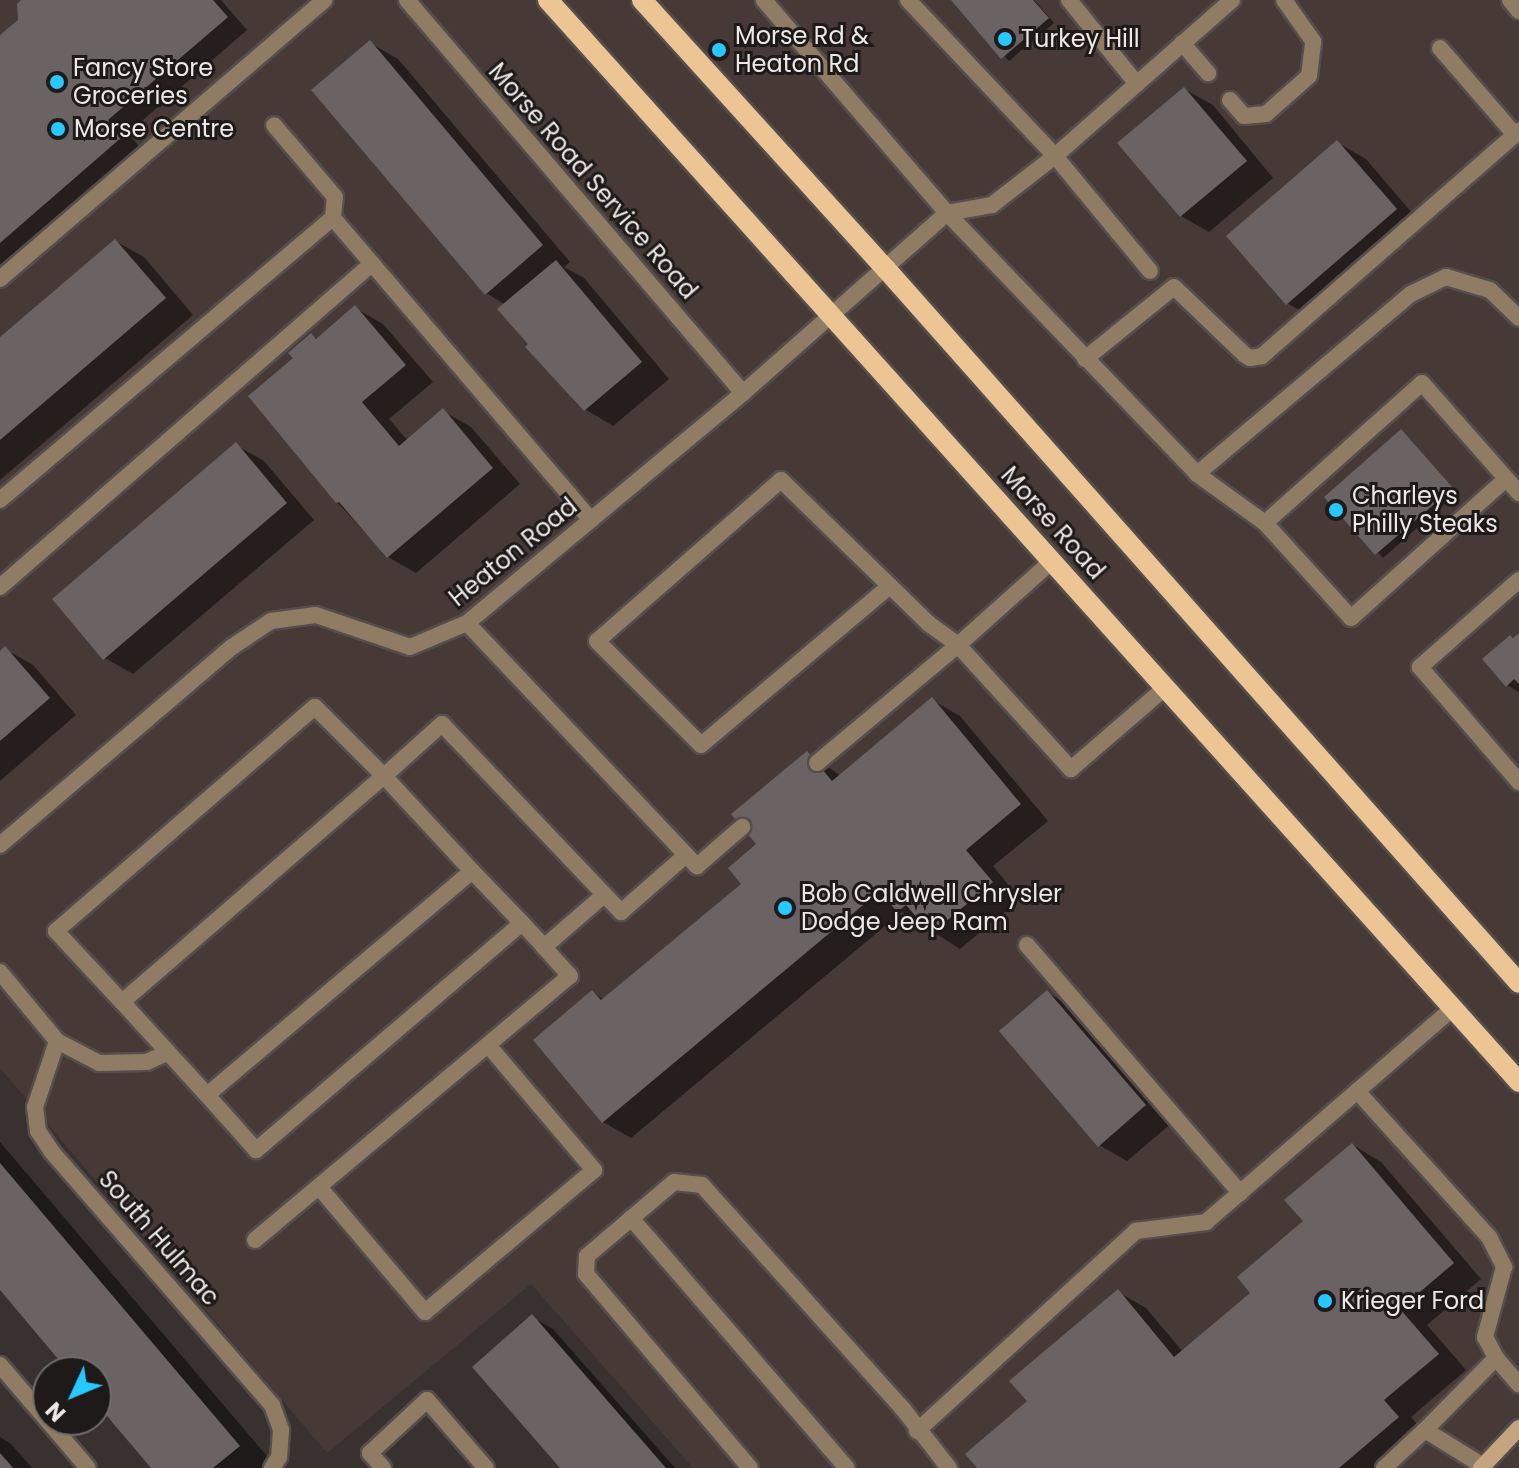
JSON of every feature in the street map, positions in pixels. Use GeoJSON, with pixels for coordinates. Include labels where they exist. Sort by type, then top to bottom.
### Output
{"type":"FeatureCollection","features":[{"type":"Feature","properties":{"kind":"main road","name":"Morse Road"},"geometry":{"type":"LineString","coordinates":[[548,0],[1519,1082]]}},
{"type":"Feature","properties":{"kind":"main road","name":"Morse Road"},"geometry":{"type":"LineString","coordinates":[[642,0],[886,269],[1519,983]]}},
{"type":"Feature","properties":{"kind":"street","name":"Morse Road Service Road"},"geometry":{"type":"LineString","coordinates":[[407,0],[743,393]]}},
{"type":"Feature","properties":{"kind":"street"},"geometry":{"type":"LineString","coordinates":[[764,0],[947,213],[1085,359],[1197,474],[1265,523],[1351,618],[1506,479]]}},
{"type":"Feature","properties":{"kind":"street"},"geometry":{"type":"LineString","coordinates":[[908,0],[1055,156],[1150,271]]}},
{"type":"Feature","properties":{"kind":"street"},"geometry":{"type":"LineString","coordinates":[[1069,0],[1137,84]]}},
{"type":"Feature","properties":{"kind":"street"},"geometry":{"type":"LineString","coordinates":[[831,312],[886,269],[947,213],[992,205],[1055,156],[1232,0]]}},
{"type":"Feature","properties":{"kind":"street"},"geometry":{"type":"LineString","coordinates":[[1230,100],[1244,116],[1266,114],[1309,76],[1313,41],[1284,0]]}},
{"type":"Feature","properties":{"kind":"street"},"geometry":{"type":"LineString","coordinates":[[1510,0],[1519,11]]}},
{"type":"Feature","properties":{"kind":"street"},"geometry":{"type":"LineString","coordinates":[[0,279],[318,2]]}},
{"type":"Feature","properties":{"kind":"street"},"geometry":{"type":"LineString","coordinates":[[1182,43],[1208,73]]}},
{"type":"Feature","properties":{"kind":"street"},"geometry":{"type":"LineString","coordinates":[[1085,359],[1174,287],[1245,355],[1250,358],[1262,356],[1517,133],[1440,48]]}},
{"type":"Feature","properties":{"kind":"street"},"geometry":{"type":"LineString","coordinates":[[0,500],[333,218],[335,197],[274,125]]}},
{"type":"Feature","properties":{"kind":"street"},"geometry":{"type":"LineString","coordinates":[[333,218],[591,520]]}},
{"type":"Feature","properties":{"kind":"street"},"geometry":{"type":"LineString","coordinates":[[0,587],[372,264]]}},
{"type":"Feature","properties":{"kind":"street"},"geometry":{"type":"LineString","coordinates":[[1197,474],[1411,294],[1446,277],[1490,290],[1519,318]]}},
{"type":"Feature","properties":{"kind":"street","name":"Heaton Road"},"geometry":{"type":"LineString","coordinates":[[0,845],[232,647],[271,621],[316,615],[410,647],[467,623],[743,393],[831,312]]}},
{"type":"Feature","properties":{"kind":"street"},"geometry":{"type":"LineString","coordinates":[[1265,523],[1422,383],[1519,493]]}},
{"type":"Feature","properties":{"kind":"street"},"geometry":{"type":"LineString","coordinates":[[890,586],[701,745],[597,641],[781,480],[890,586],[929,624],[958,645],[1071,769],[1165,688]]}},
{"type":"Feature","properties":{"kind":"street"},"geometry":{"type":"LineString","coordinates":[[817,763],[958,645],[1052,561]]}},
{"type":"Feature","properties":{"kind":"street"},"geometry":{"type":"LineString","coordinates":[[1519,580],[1420,667],[1519,782]]}},
{"type":"Feature","properties":{"kind":"street"},"geometry":{"type":"LineString","coordinates":[[467,623],[697,866],[742,827]]}},
{"type":"Feature","properties":{"kind":"street"},"geometry":{"type":"LineString","coordinates":[[255,1240],[570,976],[522,923],[384,776],[315,707],[56,931],[256,1150],[522,923]]}},
{"type":"Feature","properties":{"kind":"street"},"geometry":{"type":"LineString","coordinates":[[122,1002],[442,724],[621,912],[686,855]]}},
{"type":"Feature","properties":{"kind":"street"},"geometry":{"type":"LineString","coordinates":[[207,1095],[472,871]]}},
{"type":"Feature","properties":{"kind":"street"},"geometry":{"type":"LineString","coordinates":[[544,947],[604,895]]}},
{"type":"Feature","properties":{"kind":"street"},"geometry":{"type":"LineString","coordinates":[[1027,945],[1240,1193]]}},
{"type":"Feature","properties":{"kind":"street"},"geometry":{"type":"LineString","coordinates":[[0,972],[57,1041],[99,1063],[147,1062],[168,1052]]}},
{"type":"Feature","properties":{"kind":"street"},"geometry":{"type":"LineString","coordinates":[[917,1431],[1136,1231],[1206,1222],[1452,1009]]}},
{"type":"Feature","properties":{"kind":"street","name":"South Hulmac"},"geometry":{"type":"LineString","coordinates":[[57,1041],[35,1107],[38,1131],[52,1152],[272,1405],[281,1430],[275,1463]]}},
{"type":"Feature","properties":{"kind":"street"},"geometry":{"type":"LineString","coordinates":[[319,1187],[425,1312],[594,1170],[488,1045]]}},
{"type":"Feature","properties":{"kind":"street"},"geometry":{"type":"LineString","coordinates":[[1357,1091],[1489,1237],[1504,1267],[1485,1337],[1496,1358],[1519,1384]]}},
{"type":"Feature","properties":{"kind":"street"},"geometry":{"type":"LineString","coordinates":[[750,1468],[586,1274],[587,1256],[674,1182],[702,1185],[903,1409],[917,1431],[949,1468]]}},
{"type":"Feature","properties":{"kind":"street"},"geometry":{"type":"LineString","coordinates":[[631,1218],[847,1468]]}},
{"type":"Feature","properties":{"kind":"street"},"geometry":{"type":"LineString","coordinates":[[1384,1468],[1496,1358]]}},
{"type":"Feature","properties":{"kind":"street"},"geometry":{"type":"LineString","coordinates":[[0,1365],[88,1468]]}},
{"type":"Feature","properties":{"kind":"street"},"geometry":{"type":"LineString","coordinates":[[383,1468],[370,1453],[427,1400],[486,1468]]}},
{"type":"Feature","properties":{"kind":"street"},"geometry":{"type":"LineString","coordinates":[[1425,1430],[1482,1467],[1519,1428]]}},
{"type":"Feature","properties":{"kind":"shaded area"},"geometry":{"type":"Polygon","coordinates":[[[0,0],[1519,0],[1519,1468],[693,1468],[531,1284],[327,1453],[0,1068],[0,0]]]}},
{"type":"Feature","properties":{"kind":"building","name":"Morse Centre"},"geometry":{"type":"Polygon","coordinates":[[[21,0],[213,0],[228,17],[108,120],[122,137],[0,243],[0,35],[18,20],[17,4],[21,0]]]}},
{"type":"Feature","properties":{"kind":"building","name":"Turkey Hill"},"geometry":{"type":"Polygon","coordinates":[[[951,0],[1033,0],[1049,18],[1001,59],[951,0]]]}},
{"type":"Feature","properties":{"kind":"building"},"geometry":{"type":"Polygon","coordinates":[[[370,40],[543,245],[485,295],[311,90],[370,40]]]}},
{"type":"Feature","properties":{"kind":"building"},"geometry":{"type":"Polygon","coordinates":[[[1184,87],[1247,161],[1180,217],[1117,143],[1184,87]]]}},
{"type":"Feature","properties":{"kind":"building"},"geometry":{"type":"Polygon","coordinates":[[[1337,140],[1397,209],[1286,305],[1226,236],[1337,140]]]}},
{"type":"Feature","properties":{"kind":"building"},"geometry":{"type":"Polygon","coordinates":[[[115,239],[166,298],[0,440],[0,337],[115,239]]]}},
{"type":"Feature","properties":{"kind":"building"},"geometry":{"type":"Polygon","coordinates":[[[556,260],[642,362],[584,411],[525,347],[528,344],[497,309],[556,260]]]}},
{"type":"Feature","properties":{"kind":"building"},"geometry":{"type":"Polygon","coordinates":[[[355,305],[406,365],[362,402],[399,446],[443,408],[493,468],[387,558],[339,502],[336,503],[248,396],[293,358],[288,353],[311,333],[316,339],[355,305]]]}},
{"type":"Feature","properties":{"kind":"building"},"geometry":{"type":"Polygon","coordinates":[[[1401,429],[1453,488],[1375,555],[1324,497],[1401,429]]]}},
{"type":"Feature","properties":{"kind":"building"},"geometry":{"type":"Polygon","coordinates":[[[236,442],[287,503],[103,660],[52,599],[236,442]]]}},
{"type":"Feature","properties":{"kind":"building"},"geometry":{"type":"Polygon","coordinates":[[[1519,633],[1519,684],[1514,679],[1506,687],[1482,659],[1510,635],[1513,638],[1519,633]]]}},
{"type":"Feature","properties":{"kind":"building"},"geometry":{"type":"Polygon","coordinates":[[[5,646],[50,698],[0,741],[0,651],[5,646]]]}},
{"type":"Feature","properties":{"kind":"building","name":"Bob Caldwell Chrysler Dodge Jeep Ram"},"geometry":{"type":"Polygon","coordinates":[[[932,697],[1021,804],[966,850],[993,882],[931,934],[906,905],[897,912],[880,891],[602,1123],[533,1040],[592,990],[601,1000],[741,884],[728,868],[756,844],[731,814],[807,751],[832,781],[932,697]]]}},
{"type":"Feature","properties":{"kind":"building"},"geometry":{"type":"Polygon","coordinates":[[[1047,990],[1146,1105],[1098,1147],[999,1031],[1047,990]]]}},
{"type":"Feature","properties":{"kind":"building","name":"Krieger Ford"},"geometry":{"type":"Polygon","coordinates":[[[1352,1143],[1454,1263],[1400,1309],[1439,1354],[1384,1400],[1399,1417],[1339,1468],[977,1468],[965,1454],[1027,1401],[1009,1381],[1118,1289],[1174,1357],[1250,1293],[1237,1277],[1303,1221],[1284,1200],[1352,1143]]]}},
{"type":"Feature","properties":{"kind":"building"},"geometry":{"type":"Polygon","coordinates":[[[0,1163],[240,1446],[213,1468],[151,1468],[112,1422],[112,1356],[56,1356],[0,1290],[0,1163]]]}},
{"type":"Feature","properties":{"kind":"building"},"geometry":{"type":"Polygon","coordinates":[[[532,1314],[666,1468],[560,1468],[472,1367],[532,1314]]]}},
{"type":"Feature","properties":{"kind":"building"},"geometry":{"type":"Polygon","coordinates":[[[0,1453],[8,1462],[13,1468],[0,1468],[0,1453]]]}},
{"type":"Feature","properties":{"kind":"place","name":"Turkey Hill"},"geometry":{"type":"Point","coordinates":[1005,39]}},
{"type":"Feature","properties":{"kind":"place","name":"Morse Rd & Heaton Rd"},"geometry":{"type":"Point","coordinates":[719,50]}},
{"type":"Feature","properties":{"kind":"place","name":"Fancy Store Groceries"},"geometry":{"type":"Point","coordinates":[57,82]}},
{"type":"Feature","properties":{"kind":"place","name":"Morse Centre"},"geometry":{"type":"Point","coordinates":[58,129]}},
{"type":"Feature","properties":{"kind":"place","name":"Charleys Philly Steaks"},"geometry":{"type":"Point","coordinates":[1336,510]}},
{"type":"Feature","properties":{"kind":"place","name":"Bob Caldwell Chrysler Dodge Jeep Ram"},"geometry":{"type":"Point","coordinates":[785,908]}},
{"type":"Feature","properties":{"kind":"place","name":"Krieger Ford"},"geometry":{"type":"Point","coordinates":[1325,1301]}}]}
